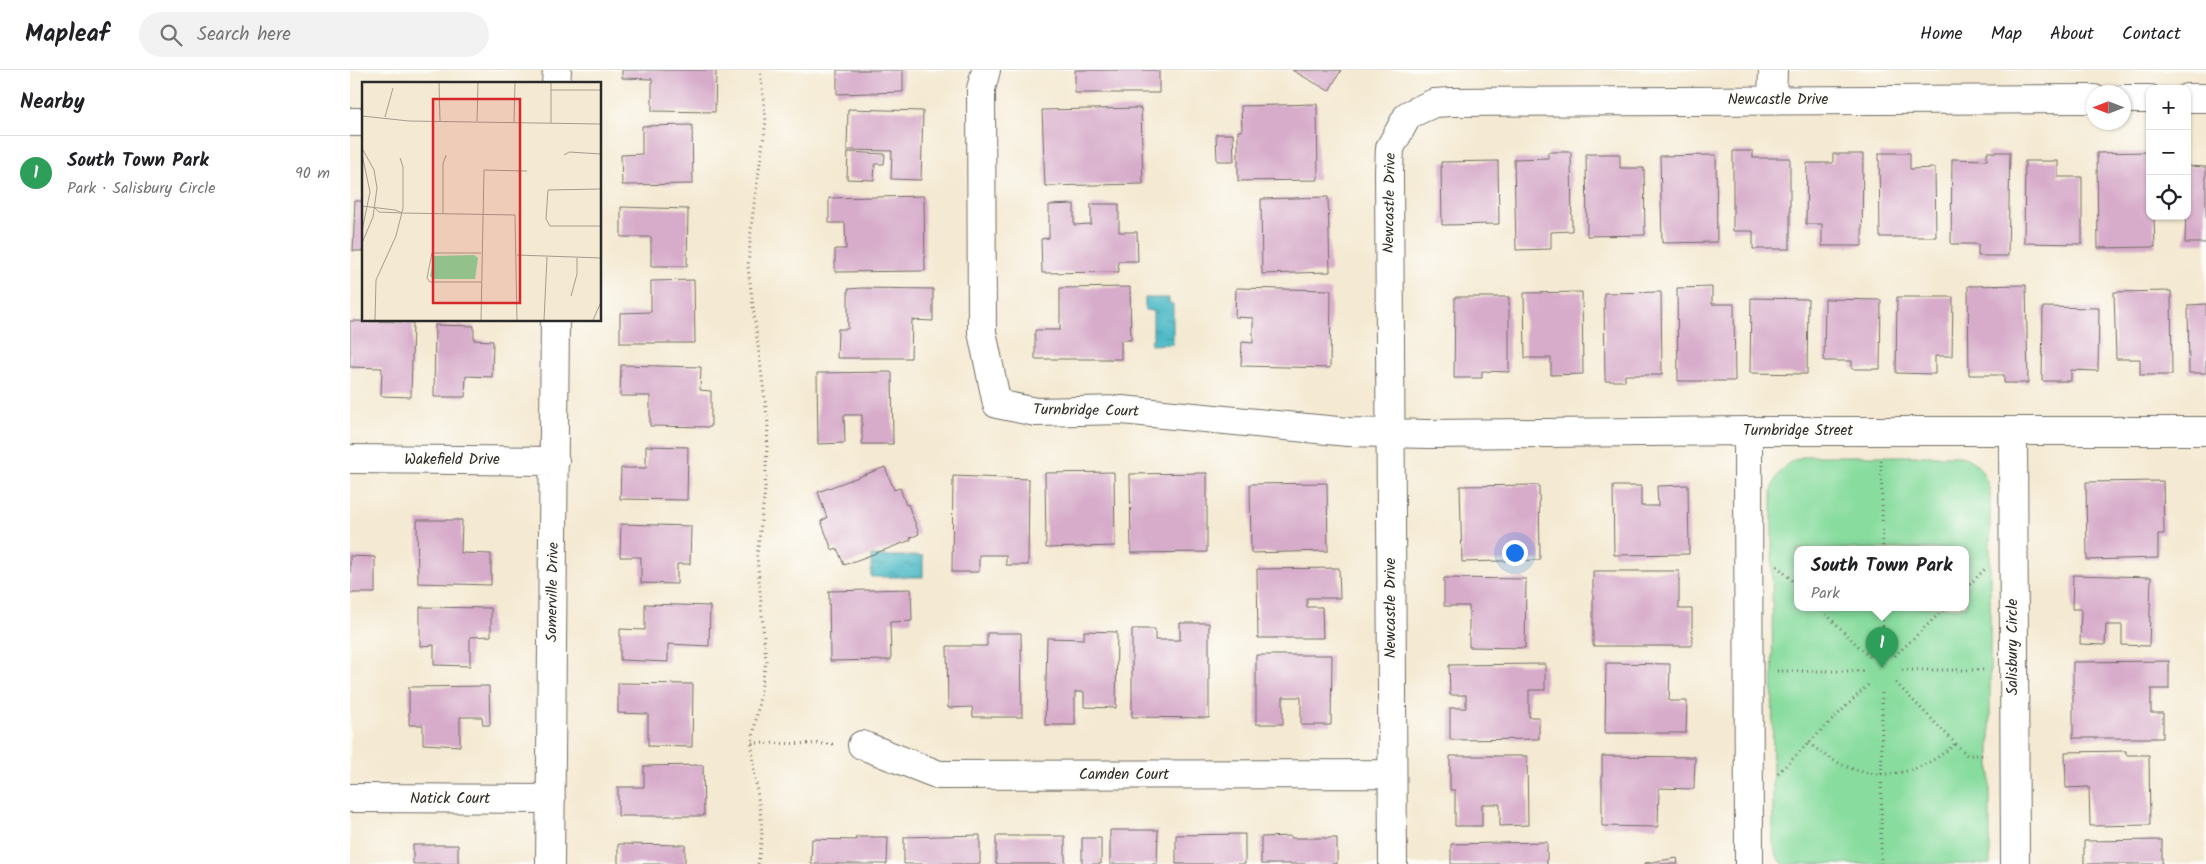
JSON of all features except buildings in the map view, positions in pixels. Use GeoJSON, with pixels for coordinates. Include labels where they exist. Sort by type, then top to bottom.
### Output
{"type":"FeatureCollection","features":[{"type":"Feature","properties":{"kind":"street","name":"Turnbridge Court"},"geometry":{"type":"LineString","coordinates":[[986,70],[981,89],[982,332],[997,404],[1036,412],[1122,410],[1348,432],[1390,433]]}},
{"type":"Feature","properties":{"kind":"street"},"geometry":{"type":"LineString","coordinates":[[1772,100],[1773,70]]}},
{"type":"Feature","properties":{"kind":"street"},"geometry":{"type":"LineString","coordinates":[[2131,99],[2146,98]]}},
{"type":"Feature","properties":{"kind":"street"},"geometry":{"type":"LineString","coordinates":[[2191,98],[2206,98]]}},
{"type":"Feature","properties":{"kind":"street","name":"Newcastle Drive"},"geometry":{"type":"LineString","coordinates":[[1393,864],[1389,171],[1390,148],[1408,115],[1434,103],[1451,102],[2086,99]]}},
{"type":"Feature","properties":{"kind":"street","name":"Somerville Drive"},"geometry":{"type":"LineString","coordinates":[[550,864],[555,321]]}},
{"type":"Feature","properties":{"kind":"street"},"geometry":{"type":"LineString","coordinates":[[1748,431],[1749,864]]}},
{"type":"Feature","properties":{"kind":"street","name":"Salisbury Circle"},"geometry":{"type":"LineString","coordinates":[[2013,431],[2015,864]]}},
{"type":"Feature","properties":{"kind":"street","name":"Turnbridge Street"},"geometry":{"type":"LineString","coordinates":[[1390,433],[2206,431]]}},
{"type":"Feature","properties":{"kind":"street","name":"Wakefield Drive"},"geometry":{"type":"LineString","coordinates":[[350,459],[555,460]]}},
{"type":"Feature","properties":{"kind":"street","name":"Camden Court"},"geometry":{"type":"LineString","coordinates":[[862,745],[939,775],[1391,774]]}},
{"type":"Feature","properties":{"kind":"street","name":"Natick Court"},"geometry":{"type":"LineString","coordinates":[[350,798],[551,799]]}},
{"type":"Feature","properties":{"kind":"path"},"geometry":{"type":"LineString","coordinates":[[758,864],[762,835],[752,742],[766,661],[757,556],[765,490],[768,424],[748,268],[752,219],[766,121],[760,70]]}},
{"type":"Feature","properties":{"kind":"path"},"geometry":{"type":"LineString","coordinates":[[1880,459],[1883,546]]}},
{"type":"Feature","properties":{"kind":"path"},"geometry":{"type":"LineString","coordinates":[[1777,565],[1794,582]]}},
{"type":"Feature","properties":{"kind":"path"},"geometry":{"type":"LineString","coordinates":[[1969,585],[1989,565]]}},
{"type":"Feature","properties":{"kind":"path"},"geometry":{"type":"LineString","coordinates":[[1823,611],[1869,657]]}},
{"type":"Feature","properties":{"kind":"path"},"geometry":{"type":"LineString","coordinates":[[1882,651],[1883,611]]}},
{"type":"Feature","properties":{"kind":"path"},"geometry":{"type":"LineString","coordinates":[[1895,656],[1942,611]]}},
{"type":"Feature","properties":{"kind":"path"},"geometry":{"type":"LineString","coordinates":[[1902,670],[1989,670]]}},
{"type":"Feature","properties":{"kind":"path"},"geometry":{"type":"LineString","coordinates":[[1777,671],[1864,672]]}},
{"type":"Feature","properties":{"kind":"path"},"geometry":{"type":"LineString","coordinates":[[1896,683],[1967,755],[1989,755]]}},
{"type":"Feature","properties":{"kind":"path"},"geometry":{"type":"LineString","coordinates":[[1777,773],[1869,684]]}},
{"type":"Feature","properties":{"kind":"path"},"geometry":{"type":"LineString","coordinates":[[1882,690],[1882,864]]}},
{"type":"Feature","properties":{"kind":"path"},"geometry":{"type":"LineString","coordinates":[[752,742],[862,745]]}},
{"type":"Feature","properties":{"kind":"path"},"geometry":{"type":"LineString","coordinates":[[1809,742],[1830,760],[1854,771],[1881,773],[1905,771],[1931,762],[1956,743]]}},
{"type":"Feature","properties":{"kind":"green space"},"geometry":{"type":"Polygon","coordinates":[[[1807,456],[1960,456],[1972,461],[1980,469],[1986,480],[1990,492],[1990,864],[1783,864],[1776,855],[1773,843],[1772,491],[1780,472],[1794,460],[1807,456]]]}},
{"type":"Feature","properties":{"kind":"water"},"geometry":{"type":"Polygon","coordinates":[[[1145,298],[1169,298],[1169,303],[1173,304],[1173,344],[1151,345],[1151,340],[1153,339],[1153,311],[1145,310],[1145,298]]]}},
{"type":"Feature","properties":{"kind":"water"},"geometry":{"type":"Polygon","coordinates":[[[871,556],[923,556],[923,577],[871,577],[871,556]]]}},
{"type":"Feature","properties":{"kind":"place","name":"South Town Park"},"geometry":{"type":"Point","coordinates":[1882,668]}}]}
